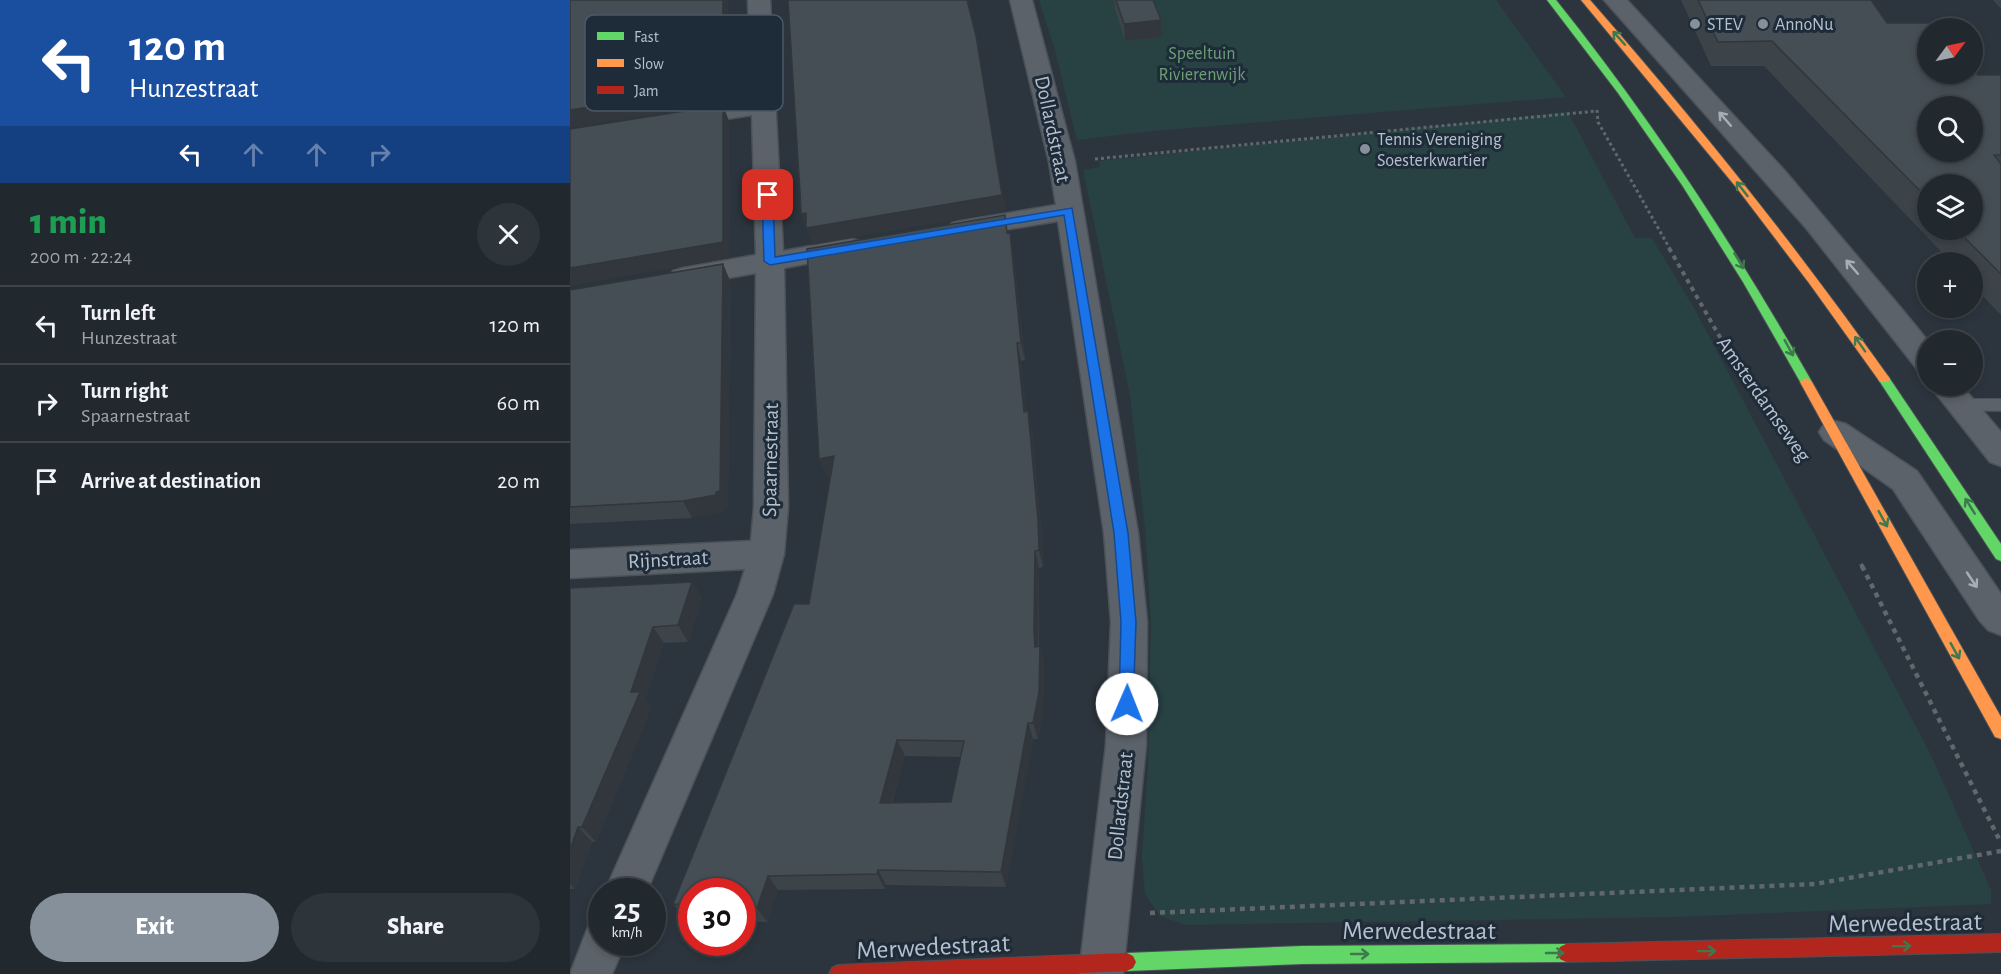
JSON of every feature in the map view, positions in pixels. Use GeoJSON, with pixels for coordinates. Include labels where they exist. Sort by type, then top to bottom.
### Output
{"type":"FeatureCollection","features":[{"type":"Feature","properties":{"kind":"main road","name":"Amsterdamseweg"},"geometry":{"type":"LineString","coordinates":[[1551,0],[1650,124],[1702,201],[1760,297],[2001,732]]}},
{"type":"Feature","properties":{"kind":"main road"},"geometry":{"type":"LineString","coordinates":[[1585,0],[1670,97],[1845,322],[1943,464],[2001,555]]}},
{"type":"Feature","properties":{"kind":"main road","name":"Merwedestraat"},"geometry":{"type":"LineString","coordinates":[[838,974],[1302,964],[2001,943]]}},
{"type":"Feature","properties":{"kind":"street","name":"Spaarnestraat"},"geometry":{"type":"LineString","coordinates":[[759,0],[760,15]]}},
{"type":"Feature","properties":{"kind":"street","name":"Dollardstraat"},"geometry":{"type":"LineString","coordinates":[[1021,0],[1062,162],[1121,533],[1129,622],[1126,745],[1102,968]]}},
{"type":"Feature","properties":{"kind":"street"},"geometry":{"type":"LineString","coordinates":[[1615,0],[1703,94],[1874,292],[1917,348]]}},
{"type":"Feature","properties":{"kind":"street"},"geometry":{"type":"LineString","coordinates":[[662,122],[733,111]]}},
{"type":"Feature","properties":{"kind":"street","name":"Spaarnestraat"},"geometry":{"type":"LineString","coordinates":[[632,878],[755,594],[767,554],[771,507],[770,261],[765,111]]}},
{"type":"Feature","properties":{"kind":"street"},"geometry":{"type":"LineString","coordinates":[[931,234],[1068,211]]}},
{"type":"Feature","properties":{"kind":"street"},"geometry":{"type":"LineString","coordinates":[[652,282],[873,244]]}},
{"type":"Feature","properties":{"kind":"street"},"geometry":{"type":"LineString","coordinates":[[1954,396],[2001,454]]}},
{"type":"Feature","properties":{"kind":"street","name":"Amsterdamseweg"},"geometry":{"type":"LineString","coordinates":[[1835,432],[1905,480],[2001,620]]}},
{"type":"Feature","properties":{"kind":"street","name":"Rijnstraat"},"geometry":{"type":"LineString","coordinates":[[570,564],[767,554]]}},
{"type":"Feature","properties":{"kind":"street"},"geometry":{"type":"LineString","coordinates":[[590,974],[598,956]]}},
{"type":"Feature","properties":{"kind":"lane"},"geometry":{"type":"LineString","coordinates":[[1958,396],[2001,405]]}},
{"type":"Feature","properties":{"kind":"path","name":"Amsterdamseweg"},"geometry":{"type":"LineString","coordinates":[[1595,102],[1598,122],[1733,360],[1786,425]]}},
{"type":"Feature","properties":{"kind":"path"},"geometry":{"type":"LineString","coordinates":[[1062,162],[1597,111]]}},
{"type":"Feature","properties":{"kind":"path"},"geometry":{"type":"LineString","coordinates":[[1857,555],[2001,843]]}},
{"type":"Feature","properties":{"kind":"path"},"geometry":{"type":"LineString","coordinates":[[1109,915],[1815,884],[2001,851]]}},
{"type":"Feature","properties":{"kind":"green space","name":"Speeltuin Rivierenwijk"},"geometry":{"type":"Polygon","coordinates":[[[1039,0],[1496,0],[1566,97],[1153,131],[1077,140],[1054,47],[1039,0]]]}},
{"type":"Feature","properties":{"kind":"green space"},"geometry":{"type":"Polygon","coordinates":[[[1568,112],[1635,238],[1652,238],[1694,308],[1931,755],[1991,890],[1991,904],[1674,917],[1186,925],[1160,916],[1145,894],[1142,858],[1148,765],[1151,624],[1145,528],[1130,395],[1083,170],[1100,167],[1099,161],[1568,112]]]}},
{"type":"Feature","properties":{"kind":"building"},"geometry":{"type":"Polygon","coordinates":[[[570,0],[723,0],[723,15],[585,15],[585,108],[570,110],[570,0]]]}},
{"type":"Feature","properties":{"kind":"building"},"geometry":{"type":"Polygon","coordinates":[[[788,0],[967,0],[976,36],[1002,195],[806,228],[806,213],[801,214],[788,0]]]}},
{"type":"Feature","properties":{"kind":"building"},"geometry":{"type":"Polygon","coordinates":[[[1116,0],[1153,0],[1161,20],[1124,24],[1116,0]]]}},
{"type":"Feature","properties":{"kind":"building"},"geometry":{"type":"Polygon","coordinates":[[[1698,0],[1871,0],[1887,23],[1917,23],[1917,84],[1983,84],[1983,75],[2001,75],[2001,155],[1994,155],[2001,164],[2001,274],[1983,256],[1983,252],[1979,252],[1967,240],[1983,240],[1983,174],[1917,174],[1917,188],[1772,41],[1718,42],[1698,0]]]}},
{"type":"Feature","properties":{"kind":"building"},"geometry":{"type":"Polygon","coordinates":[[[685,111],[723,111],[723,242],[570,268],[570,129],[685,111]]]}},
{"type":"Feature","properties":{"kind":"building"},"geometry":{"type":"Polygon","coordinates":[[[1005,215],[1007,233],[1010,232],[1021,343],[1017,343],[1024,412],[1028,411],[1038,520],[1039,550],[1035,551],[1034,631],[1035,647],[1040,646],[1039,692],[1033,723],[1028,723],[1001,872],[878,870],[877,874],[768,876],[756,908],[756,878],[683,878],[794,604],[809,604],[834,456],[819,459],[807,249],[1005,215]],[[897,740],[880,803],[951,802],[964,741],[897,740]]]}},
{"type":"Feature","properties":{"kind":"building"},"geometry":{"type":"Polygon","coordinates":[[[723,264],[720,491],[716,492],[716,495],[683,501],[570,507],[570,290],[723,264]]]}},
{"type":"Feature","properties":{"kind":"building"},"geometry":{"type":"Polygon","coordinates":[[[692,582],[678,625],[653,627],[631,692],[640,692],[582,827],[578,827],[570,850],[570,588],[692,582]]]}},
{"type":"Feature","properties":{"kind":"building"},"geometry":{"type":"Polygon","coordinates":[[[678,892],[678,904],[673,904],[678,892]]]}},
{"type":"Feature","properties":{"kind":"traffic: fast"},"geometry":{"type":"LineString","coordinates":[[1551,0],[1622,91],[1687,185],[1748,282],[1806,382]]}},
{"type":"Feature","properties":{"kind":"traffic: fast"},"geometry":{"type":"LineString","coordinates":[[1884,379],[2001,555]]}},
{"type":"Feature","properties":{"kind":"traffic: fast"},"geometry":{"type":"LineString","coordinates":[[1127,962],[1302,955],[1566,953]]}},
{"type":"Feature","properties":{"kind":"traffic: slow"},"geometry":{"type":"LineString","coordinates":[[1585,0],[1740,185],[1814,281],[1884,379]]}},
{"type":"Feature","properties":{"kind":"traffic: slow"},"geometry":{"type":"LineString","coordinates":[[1806,382],[2001,732]]}},
{"type":"Feature","properties":{"kind":"traffic: jam"},"geometry":{"type":"LineString","coordinates":[[1566,953],[2001,943]]}},
{"type":"Feature","properties":{"kind":"traffic: jam"},"geometry":{"type":"LineString","coordinates":[[838,974],[1127,962]]}},
{"type":"Feature","properties":{"kind":"place","name":"STEV"},"geometry":{"type":"Point","coordinates":[1695,24]}},
{"type":"Feature","properties":{"kind":"place","name":"AnnoNu"},"geometry":{"type":"Point","coordinates":[1763,24]}},
{"type":"Feature","properties":{"kind":"place","name":"Tennis Vereniging Soesterkwartier"},"geometry":{"type":"Point","coordinates":[1365,149]}},
{"type":"Feature","properties":{"kind":"route"},"geometry":{"type":"LineString","coordinates":[[768,195],[770,261],[1068,211],[1121,533],[1129,622],[1127,704]]}}]}
